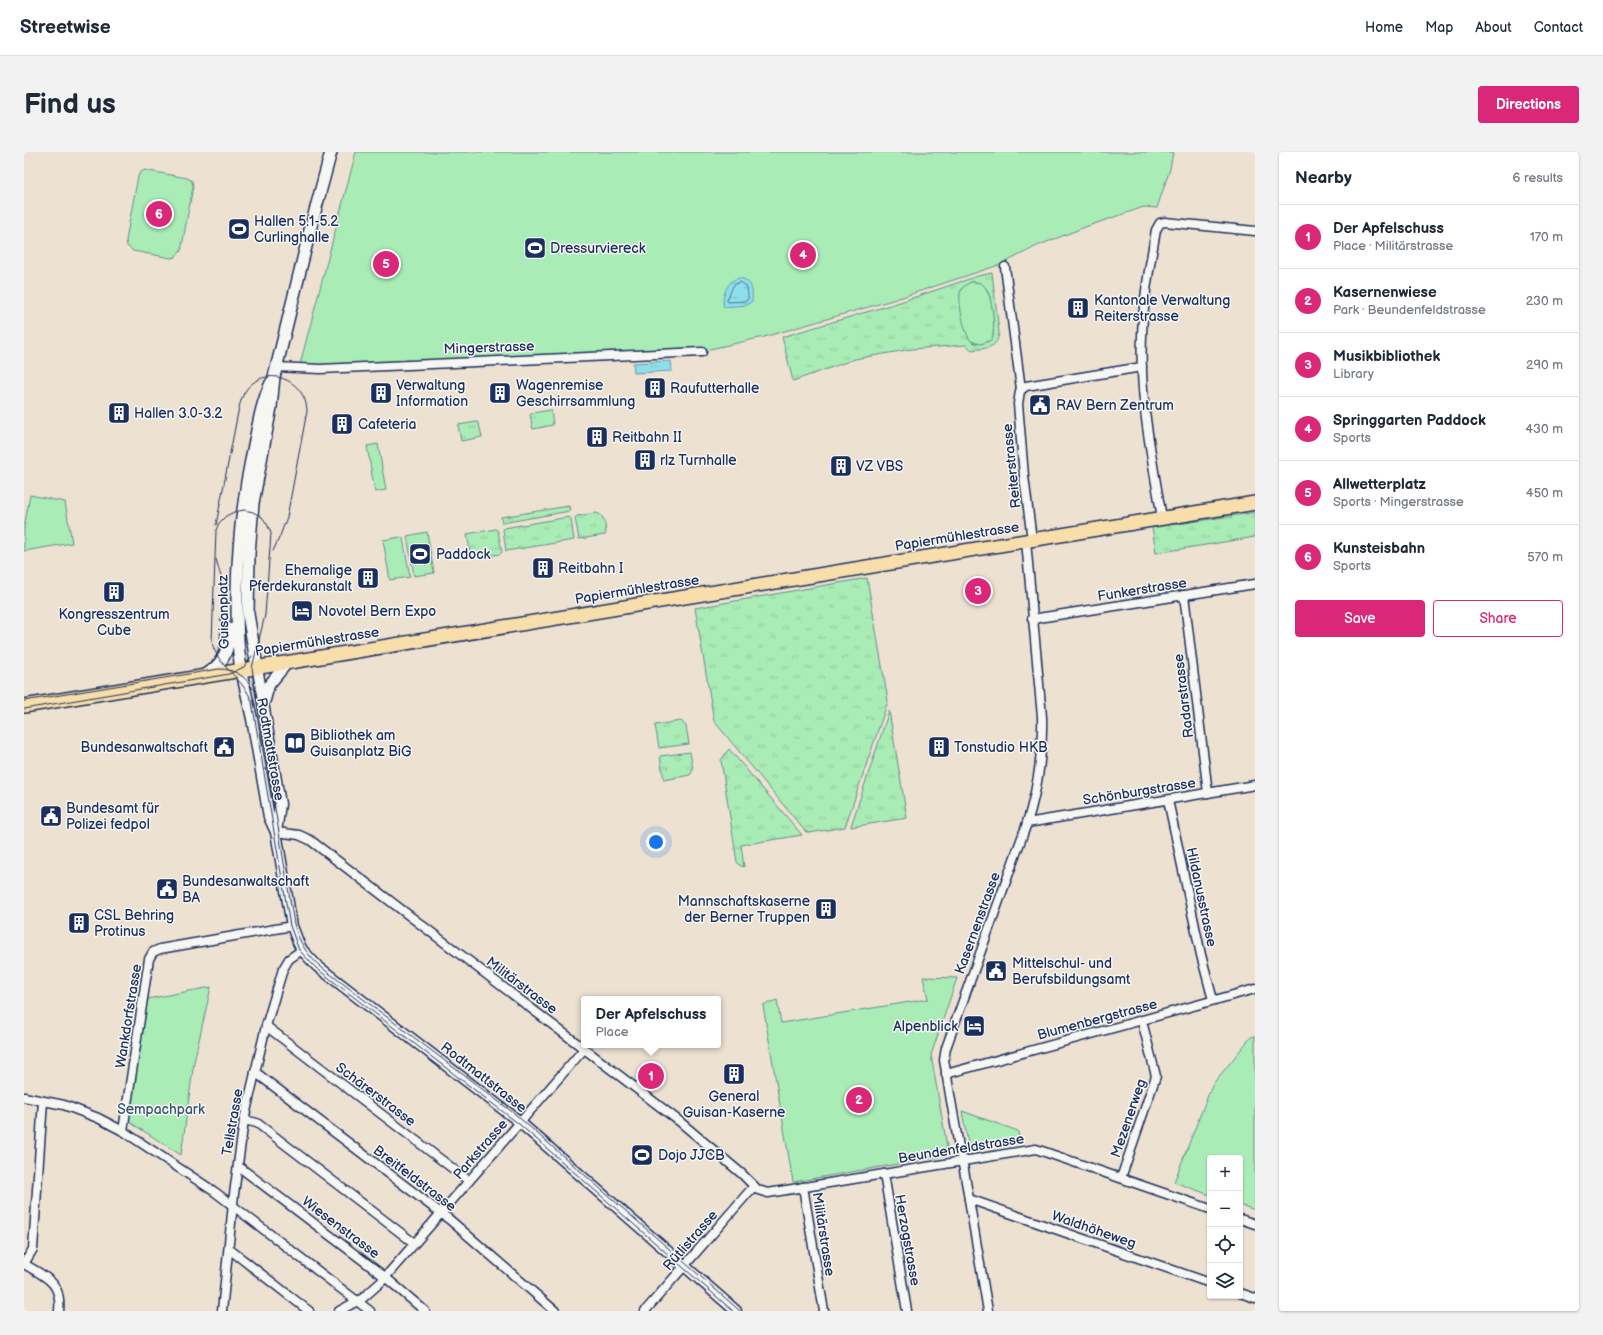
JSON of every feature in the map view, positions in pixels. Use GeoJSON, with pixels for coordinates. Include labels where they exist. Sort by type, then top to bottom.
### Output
{"type":"FeatureCollection","features":[{"type":"Feature","properties":{"kind":"main road"},"geometry":{"type":"LineString","coordinates":[[200,676],[215,668],[224,658],[228,647],[234,564],[242,554],[271,407],[275,372],[331,152]]}},
{"type":"Feature","properties":{"kind":"main road","name":"Papiermühlestrasse"},"geometry":{"type":"LineString","coordinates":[[24,706],[1255,503]]}},
{"type":"Feature","properties":{"kind":"main road","name":"Guisanplatz"},"geometry":{"type":"LineString","coordinates":[[242,554],[248,614],[256,667]]}},
{"type":"Feature","properties":{"kind":"main road","name":"Guisanplatz"},"geometry":{"type":"LineString","coordinates":[[241,670],[236,631],[242,554]]}},
{"type":"Feature","properties":{"kind":"street"},"geometry":{"type":"LineString","coordinates":[[1162,518],[1147,426],[1142,367],[1142,337],[1145,296],[1156,230],[1159,224],[1165,222],[1255,230]]}},
{"type":"Feature","properties":{"kind":"street","name":"Reiterstrasse"},"geometry":{"type":"LineString","coordinates":[[1005,266],[1021,389],[1018,395],[1018,404],[1029,541]]}},
{"type":"Feature","properties":{"kind":"street","name":"Mingerstrasse"},"geometry":{"type":"LineString","coordinates":[[275,372],[702,352]]}},
{"type":"Feature","properties":{"kind":"street"},"geometry":{"type":"LineString","coordinates":[[1021,389],[1026,386],[1142,367]]}},
{"type":"Feature","properties":{"kind":"street","name":"Kasernenstrasse"},"geometry":{"type":"LineString","coordinates":[[988,1311],[944,1060],[946,1048],[1027,823],[1035,789],[1042,725],[1032,619],[1029,541]]}},
{"type":"Feature","properties":{"kind":"street","name":"Funkerstrasse"},"geometry":{"type":"LineString","coordinates":[[1032,619],[1255,584]]}},
{"type":"Feature","properties":{"kind":"street","name":"Radarstrasse"},"geometry":{"type":"LineString","coordinates":[[1184,595],[1208,793]]}},
{"type":"Feature","properties":{"kind":"street"},"geometry":{"type":"LineString","coordinates":[[268,728],[265,702],[267,688],[288,662]]}},
{"type":"Feature","properties":{"kind":"street","name":"Rodtmattstrasse"},"geometry":{"type":"LineString","coordinates":[[256,667],[268,728],[280,804],[276,832]]}},
{"type":"Feature","properties":{"kind":"street","name":"Rodtmattstrasse"},"geometry":{"type":"LineString","coordinates":[[241,670],[252,719],[269,817],[276,832],[292,926],[302,950],[316,966],[521,1123],[736,1311]]}},
{"type":"Feature","properties":{"kind":"street","name":"Schönburgstrasse"},"geometry":{"type":"LineString","coordinates":[[1027,823],[1255,786]]}},
{"type":"Feature","properties":{"kind":"street","name":"Hildanusstrasse"},"geometry":{"type":"LineString","coordinates":[[1168,800],[1213,1000]]}},
{"type":"Feature","properties":{"kind":"street","name":"Militärstrasse"},"geometry":{"type":"LineString","coordinates":[[276,832],[299,835],[308,838],[581,1047]]}},
{"type":"Feature","properties":{"kind":"street","name":"Wankdorfstrasse"},"geometry":{"type":"LineString","coordinates":[[123,1131],[152,952],[160,949],[292,926]]}},
{"type":"Feature","properties":{"kind":"street","name":"Tellstrasse"},"geometry":{"type":"LineString","coordinates":[[222,1311],[232,1206],[244,1120],[266,1026],[283,969],[289,958],[302,950]]}},
{"type":"Feature","properties":{"kind":"street","name":"Blumenbergstrasse"},"geometry":{"type":"LineString","coordinates":[[946,1074],[1255,989]]}},
{"type":"Feature","properties":{"kind":"street","name":"Mezenerweg"},"geometry":{"type":"LineString","coordinates":[[1121,1178],[1156,1076],[1142,1020]]}},
{"type":"Feature","properties":{"kind":"street","name":"Schärerstrasse"},"geometry":{"type":"LineString","coordinates":[[266,1026],[469,1182]]}},
{"type":"Feature","properties":{"kind":"street","name":"Militärstrasse"},"geometry":{"type":"LineString","coordinates":[[584,1049],[679,1121],[742,1174],[754,1186],[763,1192],[768,1193],[803,1187],[824,1311]]}},
{"type":"Feature","properties":{"kind":"street","name":"Parkstrasse"},"geometry":{"type":"LineString","coordinates":[[339,1311],[374,1289],[386,1277],[584,1049]]}},
{"type":"Feature","properties":{"kind":"street","name":"Breitfeldstrasse"},"geometry":{"type":"LineString","coordinates":[[255,1072],[441,1214],[555,1311]]}},
{"type":"Feature","properties":{"kind":"street"},"geometry":{"type":"LineString","coordinates":[[24,1097],[64,1105],[98,1118],[123,1131],[215,1192],[370,1311]]}},
{"type":"Feature","properties":{"kind":"street"},"geometry":{"type":"LineString","coordinates":[[43,1101],[33,1248],[24,1264],[54,1284],[59,1294],[59,1311]]}},
{"type":"Feature","properties":{"kind":"street"},"geometry":{"type":"LineString","coordinates":[[244,1120],[257,1123],[414,1243]]}},
{"type":"Feature","properties":{"kind":"street","name":"Beundenfeldstrasse"},"geometry":{"type":"LineString","coordinates":[[803,1187],[1036,1149],[1207,1208]]}},
{"type":"Feature","properties":{"kind":"street","name":"Wiesenstrasse"},"geometry":{"type":"LineString","coordinates":[[238,1166],[386,1277],[425,1311]]}},
{"type":"Feature","properties":{"kind":"street","name":"Herzogstrasse"},"geometry":{"type":"LineString","coordinates":[[884,1174],[907,1311]]}},
{"type":"Feature","properties":{"kind":"street","name":"Rütlistrasse"},"geometry":{"type":"LineString","coordinates":[[645,1311],[754,1186]]}},
{"type":"Feature","properties":{"kind":"street","name":"Waldhöheweg"},"geometry":{"type":"LineString","coordinates":[[969,1199],[1207,1282]]}},
{"type":"Feature","properties":{"kind":"street"},"geometry":{"type":"LineString","coordinates":[[1243,1220],[1255,1224]]}},
{"type":"Feature","properties":{"kind":"street"},"geometry":{"type":"LineString","coordinates":[[229,1249],[309,1311]]}},
{"type":"Feature","properties":{"kind":"street"},"geometry":{"type":"LineString","coordinates":[[1243,1294],[1255,1298]]}},
{"type":"Feature","properties":{"kind":"green space"},"geometry":{"type":"Polygon","coordinates":[[[356,152],[1173,152],[1170,169],[1157,208],[1144,207],[1085,227],[1037,246],[1002,264],[896,299],[764,337],[701,351],[299,368],[356,152]]]}},
{"type":"Feature","properties":{"kind":"green space"},"geometry":{"type":"Polygon","coordinates":[[[144,170],[187,178],[192,181],[193,187],[181,251],[175,257],[171,258],[133,251],[127,246],[126,240],[138,176],[144,170]]]}},
{"type":"Feature","properties":{"kind":"green space"},"geometry":{"type":"Polygon","coordinates":[[[992,273],[999,332],[998,338],[994,345],[982,349],[972,350],[966,345],[912,349],[855,359],[793,381],[782,337],[897,303],[978,276],[992,273]],[[971,282],[962,289],[960,295],[966,330],[971,341],[974,343],[987,342],[993,335],[991,303],[985,287],[980,283],[971,282]]]}},
{"type":"Feature","properties":{"kind":"green space"},"geometry":{"type":"Polygon","coordinates":[[[971,282],[980,283],[983,285],[989,295],[993,311],[993,335],[991,340],[981,344],[971,341],[968,337],[961,308],[961,290],[964,286],[971,282]]]}},
{"type":"Feature","properties":{"kind":"green space"},"geometry":{"type":"Polygon","coordinates":[[[551,410],[553,425],[533,429],[530,415],[532,413],[551,410]]]}},
{"type":"Feature","properties":{"kind":"green space"},"geometry":{"type":"Polygon","coordinates":[[[477,422],[479,424],[482,437],[461,441],[458,425],[477,422]]]}},
{"type":"Feature","properties":{"kind":"green space"},"geometry":{"type":"Polygon","coordinates":[[[378,444],[386,490],[375,492],[367,446],[378,444]]]}},
{"type":"Feature","properties":{"kind":"green space"},"geometry":{"type":"Polygon","coordinates":[[[30,495],[65,502],[72,543],[24,551],[24,528],[30,495]]]}},
{"type":"Feature","properties":{"kind":"green space"},"geometry":{"type":"Polygon","coordinates":[[[569,506],[570,511],[502,523],[501,517],[569,506]]]}},
{"type":"Feature","properties":{"kind":"green space"},"geometry":{"type":"Polygon","coordinates":[[[596,513],[599,514],[604,520],[605,535],[579,539],[575,518],[577,516],[596,513]]]}},
{"type":"Feature","properties":{"kind":"green space"},"geometry":{"type":"Polygon","coordinates":[[[1255,513],[1255,537],[1156,553],[1152,527],[1255,513]]]}},
{"type":"Feature","properties":{"kind":"green space"},"geometry":{"type":"Polygon","coordinates":[[[569,517],[571,519],[574,540],[506,551],[504,528],[569,517]]]}},
{"type":"Feature","properties":{"kind":"green space"},"geometry":{"type":"Polygon","coordinates":[[[496,529],[498,531],[502,552],[500,554],[473,558],[471,557],[467,534],[496,529]]]}},
{"type":"Feature","properties":{"kind":"green space","name":"Paddock"},"geometry":{"type":"Polygon","coordinates":[[[427,532],[434,573],[414,576],[407,536],[427,532]]]}},
{"type":"Feature","properties":{"kind":"green space","name":"Paddock"},"geometry":{"type":"Polygon","coordinates":[[[403,538],[410,577],[390,580],[383,540],[403,538]]]}},
{"type":"Feature","properties":{"kind":"green space"},"geometry":{"type":"Polygon","coordinates":[[[867,578],[888,701],[845,827],[809,833],[805,831],[714,721],[695,608],[867,578]]]}},
{"type":"Feature","properties":{"kind":"green space"},"geometry":{"type":"Polygon","coordinates":[[[889,711],[907,818],[851,827],[851,826],[889,711]]]}},
{"type":"Feature","properties":{"kind":"green space"},"geometry":{"type":"Polygon","coordinates":[[[681,721],[686,726],[689,744],[659,748],[655,725],[681,721]]]}},
{"type":"Feature","properties":{"kind":"green space"},"geometry":{"type":"Polygon","coordinates":[[[729,749],[802,835],[741,845],[744,867],[739,865],[737,862],[721,760],[729,749]]]}},
{"type":"Feature","properties":{"kind":"green space"},"geometry":{"type":"Polygon","coordinates":[[[690,752],[693,770],[690,775],[664,780],[660,756],[690,752]]]}},
{"type":"Feature","properties":{"kind":"green space"},"geometry":{"type":"Polygon","coordinates":[[[923,977],[957,978],[931,1055],[947,1146],[944,1153],[939,1157],[793,1182],[763,1005],[777,1000],[781,1023],[928,999],[923,977]]]}},
{"type":"Feature","properties":{"kind":"green space","name":"Sempachpark"},"geometry":{"type":"Polygon","coordinates":[[[211,987],[194,1062],[181,1155],[128,1121],[147,999],[211,987]]]}},
{"type":"Feature","properties":{"kind":"green space"},"geometry":{"type":"Polygon","coordinates":[[[1255,1036],[1255,1210],[1243,1206],[1243,1155],[1207,1155],[1207,1194],[1174,1182],[1212,1085],[1251,1037],[1255,1036]]]}},
{"type":"Feature","properties":{"kind":"green space"},"geometry":{"type":"Polygon","coordinates":[[[962,1111],[1018,1131],[1019,1140],[969,1149],[962,1111]]]}},
{"type":"Feature","properties":{"kind":"water"},"geometry":{"type":"Polygon","coordinates":[[[740,278],[747,281],[751,286],[752,301],[747,305],[724,307],[723,300],[727,288],[731,282],[740,278]]]}},
{"type":"Feature","properties":{"kind":"water"},"geometry":{"type":"Polygon","coordinates":[[[671,361],[672,371],[634,373],[633,363],[671,361]]]}},
{"type":"Feature","properties":{"kind":"tram line"},"geometry":{"type":"LineString","coordinates":[[216,525],[239,407],[244,394],[254,382],[264,378],[274,377],[284,379],[293,384],[300,391],[305,400],[307,411],[287,517],[273,551]]}},
{"type":"Feature","properties":{"kind":"tram line"},"geometry":{"type":"LineString","coordinates":[[733,1311],[519,1124],[316,968],[299,950],[290,926],[252,702],[243,686],[219,659],[212,642],[216,530],[219,523],[226,516],[234,512],[244,510],[253,512],[262,517],[271,533],[265,615],[252,668],[294,924],[298,937],[304,948],[321,967],[515,1114],[740,1311]]}},
{"type":"Feature","properties":{"kind":"tram line"},"geometry":{"type":"LineString","coordinates":[[202,670],[214,659],[220,644],[222,580],[216,559]]}},
{"type":"Feature","properties":{"kind":"tram line"},"geometry":{"type":"LineString","coordinates":[[24,709],[229,674],[244,667],[252,656]]}},
{"type":"Feature","properties":{"kind":"tram line"},"geometry":{"type":"LineString","coordinates":[[24,701],[219,669],[230,670],[239,674],[247,680],[253,689]]}},
{"type":"Feature","properties":{"kind":"place","name":"Kunsteisbahn"},"geometry":{"type":"Point","coordinates":[159,214]}},
{"type":"Feature","properties":{"kind":"place","name":"Hallen 5.1-5.2 Curlinghalle"},"geometry":{"type":"Point","coordinates":[239,229]}},
{"type":"Feature","properties":{"kind":"place","name":"Dressurviereck"},"geometry":{"type":"Point","coordinates":[535,248]}},
{"type":"Feature","properties":{"kind":"place","name":"Springgarten Paddock"},"geometry":{"type":"Point","coordinates":[803,255]}},
{"type":"Feature","properties":{"kind":"place","name":"Allwetterplatz"},"geometry":{"type":"Point","coordinates":[386,264]}},
{"type":"Feature","properties":{"kind":"place","name":"Kantonale Verwaltung Reiterstrasse"},"geometry":{"type":"Point","coordinates":[1078,308]}},
{"type":"Feature","properties":{"kind":"place","name":"Raufutterhalle"},"geometry":{"type":"Point","coordinates":[655,388]}},
{"type":"Feature","properties":{"kind":"place","name":"Verwaltung Information"},"geometry":{"type":"Point","coordinates":[381,393]}},
{"type":"Feature","properties":{"kind":"place","name":"Wagenremise Geschirrsammlung"},"geometry":{"type":"Point","coordinates":[500,393]}},
{"type":"Feature","properties":{"kind":"place","name":"RAV Bern Zentrum"},"geometry":{"type":"Point","coordinates":[1040,405]}},
{"type":"Feature","properties":{"kind":"place","name":"Hallen 3.0-3.2"},"geometry":{"type":"Point","coordinates":[119,413]}},
{"type":"Feature","properties":{"kind":"place","name":"Cafeteria"},"geometry":{"type":"Point","coordinates":[342,424]}},
{"type":"Feature","properties":{"kind":"place","name":"Reitbahn II"},"geometry":{"type":"Point","coordinates":[597,437]}},
{"type":"Feature","properties":{"kind":"place","name":"rlz Turnhalle"},"geometry":{"type":"Point","coordinates":[645,460]}},
{"type":"Feature","properties":{"kind":"place","name":"VZ VBS"},"geometry":{"type":"Point","coordinates":[841,466]}},
{"type":"Feature","properties":{"kind":"place","name":"Paddock"},"geometry":{"type":"Point","coordinates":[420,554]}},
{"type":"Feature","properties":{"kind":"place","name":"Reitbahn I"},"geometry":{"type":"Point","coordinates":[543,568]}},
{"type":"Feature","properties":{"kind":"place","name":"Ehemalige Pferdekuranstalt"},"geometry":{"type":"Point","coordinates":[368,578]}},
{"type":"Feature","properties":{"kind":"place","name":"Musikbibliothek"},"geometry":{"type":"Point","coordinates":[978,591]}},
{"type":"Feature","properties":{"kind":"place","name":"Kongresszentrum Cube"},"geometry":{"type":"Point","coordinates":[114,592]}},
{"type":"Feature","properties":{"kind":"place","name":"Novotel Bern Expo"},"geometry":{"type":"Point","coordinates":[302,611]}},
{"type":"Feature","properties":{"kind":"place","name":"Bibliothek am Guisanplatz BiG"},"geometry":{"type":"Point","coordinates":[295,743]}},
{"type":"Feature","properties":{"kind":"place","name":"Bundesanwaltschaft"},"geometry":{"type":"Point","coordinates":[224,747]}},
{"type":"Feature","properties":{"kind":"place","name":"Tonstudio HKB"},"geometry":{"type":"Point","coordinates":[939,747]}},
{"type":"Feature","properties":{"kind":"place","name":"Bundesamt für Polizei fedpol"},"geometry":{"type":"Point","coordinates":[51,816]}},
{"type":"Feature","properties":{"kind":"place","name":"Bundesanwaltschaft BA"},"geometry":{"type":"Point","coordinates":[167,889]}},
{"type":"Feature","properties":{"kind":"place","name":"Mannschaftskaserne der Berner Truppen"},"geometry":{"type":"Point","coordinates":[826,909]}},
{"type":"Feature","properties":{"kind":"place","name":"CSL Behring Protinus"},"geometry":{"type":"Point","coordinates":[79,923]}},
{"type":"Feature","properties":{"kind":"place","name":"Mittelschul- und Berufsbildungsamt"},"geometry":{"type":"Point","coordinates":[996,971]}},
{"type":"Feature","properties":{"kind":"place","name":"Alpenblick"},"geometry":{"type":"Point","coordinates":[974,1026]}},
{"type":"Feature","properties":{"kind":"place","name":"General Guisan-Kaserne"},"geometry":{"type":"Point","coordinates":[734,1074]}},
{"type":"Feature","properties":{"kind":"place","name":"Der Apfelschuss"},"geometry":{"type":"Point","coordinates":[651,1076]}},
{"type":"Feature","properties":{"kind":"place","name":"Kasernenwiese"},"geometry":{"type":"Point","coordinates":[859,1100]}},
{"type":"Feature","properties":{"kind":"place","name":"Dojo JJCB"},"geometry":{"type":"Point","coordinates":[642,1155]}}]}
